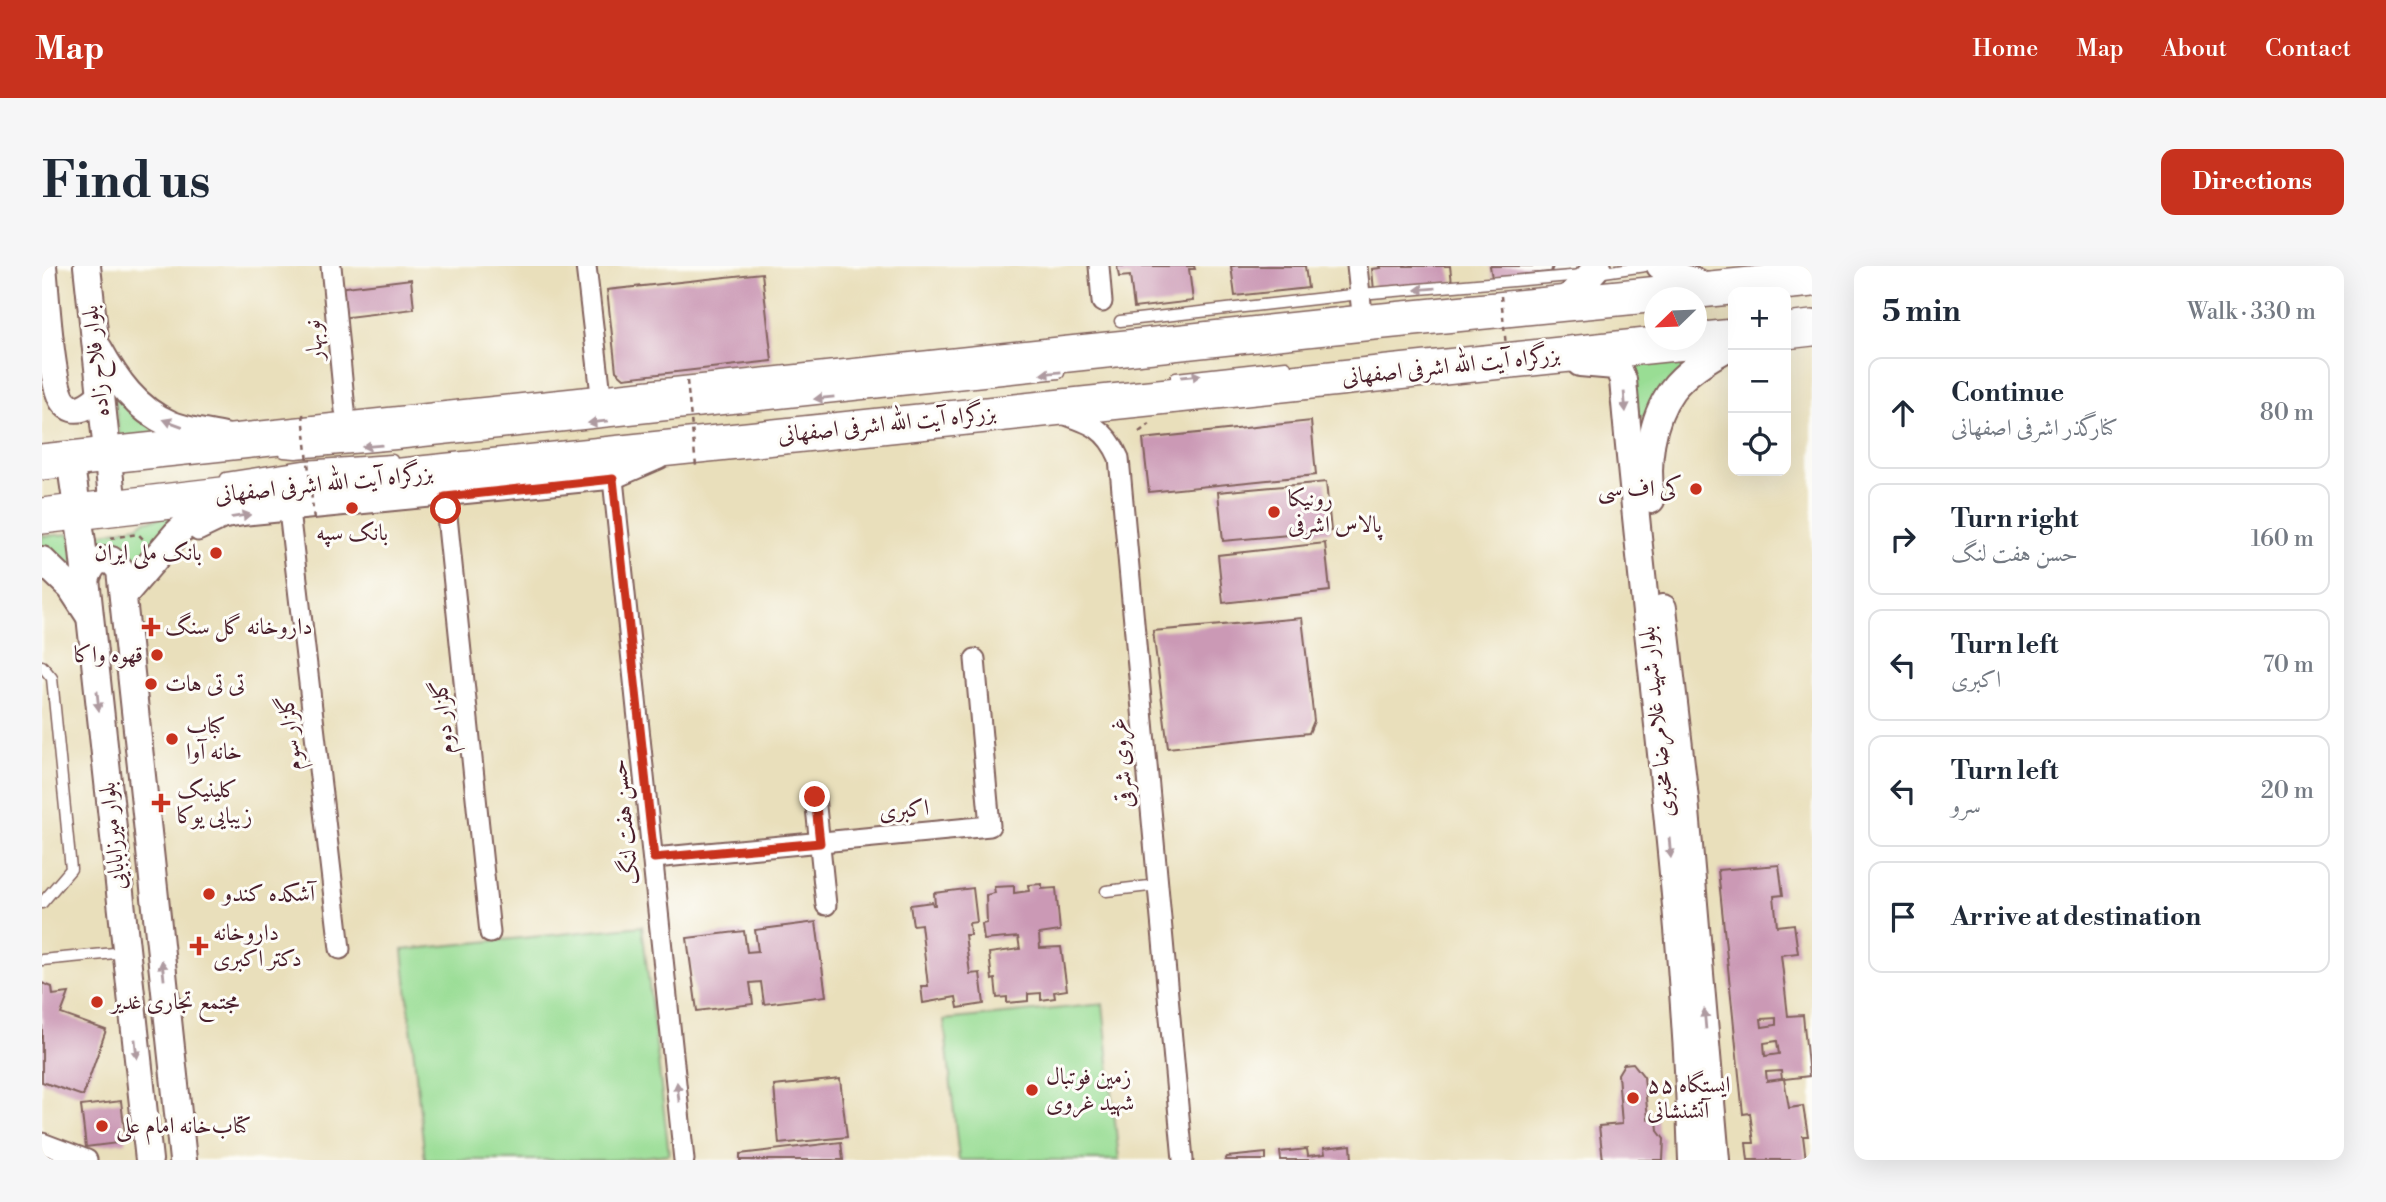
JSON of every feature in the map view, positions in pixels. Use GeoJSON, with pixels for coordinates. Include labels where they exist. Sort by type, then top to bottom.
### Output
{"type":"FeatureCollection","features":[{"type":"Feature","properties":{"kind":"highway"},"geometry":{"type":"LineString","coordinates":[[56,461],[602,403],[1362,309],[1562,303],[1812,278]]}},
{"type":"Feature","properties":{"kind":"highway"},"geometry":{"type":"LineString","coordinates":[[1791,330],[1812,328]]}},
{"type":"Feature","properties":{"kind":"highway","name":"بزرگراه آیت الله اشرفی اصفهانی"},"geometry":{"type":"LineString","coordinates":[[42,516],[78,512],[110,523],[204,497],[693,456],[1042,408],[1523,367],[1728,338]]}},
{"type":"Feature","properties":{"kind":"highway"},"geometry":{"type":"LineString","coordinates":[[199,445],[183,453],[176,460],[174,467],[179,484],[204,497]]}},
{"type":"Feature","properties":{"kind":"main road","name":"بلوار فلاح زاده"},"geometry":{"type":"LineString","coordinates":[[43,266],[51,345]]}},
{"type":"Feature","properties":{"kind":"main road","name":"بلوار فلاح زاده"},"geometry":{"type":"LineString","coordinates":[[87,266],[110,523]]}},
{"type":"Feature","properties":{"kind":"main road"},"geometry":{"type":"LineString","coordinates":[[1660,266],[1678,276],[1712,288]]}},
{"type":"Feature","properties":{"kind":"main road"},"geometry":{"type":"LineString","coordinates":[[1562,303],[1594,270]]}},
{"type":"Feature","properties":{"kind":"main road"},"geometry":{"type":"LineString","coordinates":[[94,340],[116,380],[153,414],[170,424],[239,440]]}},
{"type":"Feature","properties":{"kind":"main road"},"geometry":{"type":"LineString","coordinates":[[51,345],[62,400],[71,408],[80,409],[100,396]]}},
{"type":"Feature","properties":{"kind":"main road"},"geometry":{"type":"LineString","coordinates":[[42,406],[50,382],[51,345]]}},
{"type":"Feature","properties":{"kind":"main road","name":"بلوار شهید غلامرضا مخبری"},"geometry":{"type":"LineString","coordinates":[[1644,515],[1647,474],[1661,411],[1672,391],[1682,380],[1706,360],[1728,348]]}},
{"type":"Feature","properties":{"kind":"main road","name":"بلوار شهید غلامرضا مخبری"},"geometry":{"type":"LineString","coordinates":[[1523,367],[1610,365],[1619,370],[1623,380],[1644,515],[1675,800],[1699,1059],[1716,1160]]}},
{"type":"Feature","properties":{"kind":"main road","name":"بلوار میرزابابایی"},"geometry":{"type":"LineString","coordinates":[[56,461],[78,512],[149,1160]]}},
{"type":"Feature","properties":{"kind":"main road"},"geometry":{"type":"LineString","coordinates":[[123,596],[151,547],[176,534],[190,521],[248,492]]}},
{"type":"Feature","properties":{"kind":"main road"},"geometry":{"type":"LineString","coordinates":[[42,560],[71,588],[89,615]]}},
{"type":"Feature","properties":{"kind":"main road","name":"بلوار میرزابابایی"},"geometry":{"type":"LineString","coordinates":[[86,579],[91,565],[100,560],[111,561],[120,570],[183,1160]]}},
{"type":"Feature","properties":{"kind":"main road","name":"بلوار شهید غلامرضا مخبری"},"geometry":{"type":"LineString","coordinates":[[1692,1160],[1699,1059]]}},
{"type":"Feature","properties":{"kind":"street","name":"نوبهار"},"geometry":{"type":"LineString","coordinates":[[331,266],[345,410]]}},
{"type":"Feature","properties":{"kind":"street"},"geometry":{"type":"LineString","coordinates":[[586,266],[602,403]]}},
{"type":"Feature","properties":{"kind":"street"},"geometry":{"type":"LineString","coordinates":[[1099,266],[1102,302]]}},
{"type":"Feature","properties":{"kind":"street"},"geometry":{"type":"LineString","coordinates":[[1357,266],[1362,309]]}},
{"type":"Feature","properties":{"kind":"street","name":"غروی شرقی"},"geometry":{"type":"LineString","coordinates":[[1042,408],[1099,428],[1110,439],[1119,458],[1182,1160]]}},
{"type":"Feature","properties":{"kind":"street"},"geometry":{"type":"LineString","coordinates":[[151,547],[174,547],[205,526],[223,519],[353,503],[445,497],[613,479],[693,456]]}},
{"type":"Feature","properties":{"kind":"street","name":"حسن هفت لنگ"},"geometry":{"type":"LineString","coordinates":[[613,479],[684,1160]]}},
{"type":"Feature","properties":{"kind":"street","name":"گلزار دوم"},"geometry":{"type":"LineString","coordinates":[[445,497],[490,933]]}},
{"type":"Feature","properties":{"kind":"street","name":"گلزار سوم"},"geometry":{"type":"LineString","coordinates":[[289,511],[340,949]]}},
{"type":"Feature","properties":{"kind":"street","name":"اکبری"},"geometry":{"type":"LineString","coordinates":[[654,858],[990,826],[975,659]]}},
{"type":"Feature","properties":{"kind":"street"},"geometry":{"type":"LineString","coordinates":[[815,797],[826,905]]}},
{"type":"Feature","properties":{"kind":"street"},"geometry":{"type":"LineString","coordinates":[[42,1143],[88,1160]]}},
{"type":"Feature","properties":{"kind":"street"},"geometry":{"type":"LineString","coordinates":[[42,1156],[55,1160]]}},
{"type":"Feature","properties":{"kind":"lane"},"geometry":{"type":"LineString","coordinates":[[1120,321],[1362,309],[1594,270],[1645,266]]}},
{"type":"Feature","properties":{"kind":"lane"},"geometry":{"type":"LineString","coordinates":[[1164,379],[1297,365]]}},
{"type":"Feature","properties":{"kind":"lane"},"geometry":{"type":"LineString","coordinates":[[199,445],[296,453],[1073,371]]}},
{"type":"Feature","properties":{"kind":"lane"},"geometry":{"type":"LineString","coordinates":[[204,497],[225,478],[304,467],[399,459]]}},
{"type":"Feature","properties":{"kind":"lane"},"geometry":{"type":"LineString","coordinates":[[42,666],[52,678],[71,869],[42,903]]}},
{"type":"Feature","properties":{"kind":"lane"},"geometry":{"type":"LineString","coordinates":[[1106,891],[1158,886]]}},
{"type":"Feature","properties":{"kind":"lane"},"geometry":{"type":"LineString","coordinates":[[42,960],[125,952]]}},
{"type":"Feature","properties":{"kind":"path"},"geometry":{"type":"LineString","coordinates":[[1501,296],[1523,367]]}},
{"type":"Feature","properties":{"kind":"path"},"geometry":{"type":"LineString","coordinates":[[687,381],[693,456]]}},
{"type":"Feature","properties":{"kind":"path"},"geometry":{"type":"LineString","coordinates":[[303,414],[314,520]]}},
{"type":"Feature","properties":{"kind":"path"},"geometry":{"type":"LineString","coordinates":[[110,523],[138,534],[151,547]]}},
{"type":"Feature","properties":{"kind":"green space"},"geometry":{"type":"Polygon","coordinates":[[[1722,346],[1649,414],[1636,420],[1620,356],[1707,350],[1707,347],[1722,346]]]}},
{"type":"Feature","properties":{"kind":"green space"},"geometry":{"type":"Polygon","coordinates":[[[112,385],[198,435],[120,439],[112,385]]]}},
{"type":"Feature","properties":{"kind":"green space"},"geometry":{"type":"Polygon","coordinates":[[[208,508],[134,578],[99,550],[95,535],[137,526],[144,521],[208,508]]]}},
{"type":"Feature","properties":{"kind":"green space"},"geometry":{"type":"Polygon","coordinates":[[[42,531],[44,536],[70,534],[79,586],[42,551],[42,531]]]}},
{"type":"Feature","properties":{"kind":"green space"},"geometry":{"type":"Polygon","coordinates":[[[642,926],[669,1154],[615,1160],[425,1160],[403,950],[642,926]]]}},
{"type":"Feature","properties":{"kind":"green space","name":"زمین فوتبال شهید غروی"},"geometry":{"type":"Polygon","coordinates":[[[1103,1004],[1119,1160],[959,1160],[944,1020],[1103,1004]]]}},
{"type":"Feature","properties":{"kind":"building"},"geometry":{"type":"Polygon","coordinates":[[[1117,266],[1194,266],[1195,269],[1189,269],[1193,301],[1134,308],[1130,276],[1119,277],[1117,266]]]}},
{"type":"Feature","properties":{"kind":"building"},"geometry":{"type":"Polygon","coordinates":[[[1231,266],[1305,266],[1308,288],[1235,296],[1231,266]]]}},
{"type":"Feature","properties":{"kind":"building"},"geometry":{"type":"Polygon","coordinates":[[[1380,266],[1450,266],[1452,283],[1374,291],[1372,269],[1381,268],[1380,266]]]}},
{"type":"Feature","properties":{"kind":"building"},"geometry":{"type":"Polygon","coordinates":[[[1490,266],[1553,266],[1551,272],[1492,278],[1490,266]]]}},
{"type":"Feature","properties":{"kind":"building"},"geometry":{"type":"Polygon","coordinates":[[[762,273],[772,361],[624,378],[616,371],[607,290],[762,273]]]}},
{"type":"Feature","properties":{"kind":"building"},"geometry":{"type":"Polygon","coordinates":[[[411,279],[414,309],[340,318],[337,288],[411,279]]]}},
{"type":"Feature","properties":{"kind":"building"},"geometry":{"type":"Polygon","coordinates":[[[1311,421],[1316,475],[1149,492],[1143,439],[1311,421]]]}},
{"type":"Feature","properties":{"kind":"building","name":"رونیکا پالاس اشرفی"},"geometry":{"type":"Polygon","coordinates":[[[1326,482],[1331,531],[1223,541],[1218,492],[1326,482]]]}},
{"type":"Feature","properties":{"kind":"building"},"geometry":{"type":"Polygon","coordinates":[[[1325,543],[1330,591],[1223,603],[1218,555],[1325,543]]]}},
{"type":"Feature","properties":{"kind":"building"},"geometry":{"type":"Polygon","coordinates":[[[1302,618],[1314,721],[1309,733],[1168,748],[1153,631],[1302,618]]]}},
{"type":"Feature","properties":{"kind":"building"},"geometry":{"type":"Polygon","coordinates":[[[1779,865],[1783,895],[1774,896],[1777,926],[1794,924],[1798,953],[1781,955],[1788,1016],[1803,1015],[1809,1076],[1784,1079],[1789,1108],[1803,1106],[1808,1136],[1803,1136],[1806,1160],[1748,1160],[1746,1143],[1754,1143],[1750,1113],[1743,1114],[1718,870],[1779,865]],[[1776,1018],[1761,1019],[1762,1027],[1776,1025],[1776,1018]],[[1777,1041],[1764,1043],[1765,1056],[1779,1054],[1777,1041]],[[1781,1071],[1766,1072],[1767,1081],[1782,1079],[1781,1071]]]}},
{"type":"Feature","properties":{"kind":"building"},"geometry":{"type":"Polygon","coordinates":[[[1042,884],[1042,889],[1056,888],[1060,931],[1039,934],[1040,948],[1061,947],[1067,990],[1054,992],[1055,998],[1041,1000],[1041,993],[1028,994],[1028,1001],[1007,1003],[1007,997],[997,998],[989,953],[1020,949],[1018,937],[984,940],[982,924],[987,923],[986,895],[995,893],[994,887],[1014,886],[1014,893],[1029,891],[1028,885],[1042,884]]]}},
{"type":"Feature","properties":{"kind":"building"},"geometry":{"type":"Polygon","coordinates":[[[973,888],[977,922],[969,923],[970,935],[965,935],[970,974],[980,973],[984,1004],[958,1008],[956,997],[923,1003],[921,986],[928,986],[921,924],[913,925],[910,905],[932,902],[935,905],[934,893],[973,888]]]}},
{"type":"Feature","properties":{"kind":"building"},"geometry":{"type":"Polygon","coordinates":[[[816,922],[826,996],[764,1004],[761,982],[750,983],[753,1004],[697,1011],[687,938],[744,931],[747,952],[758,951],[755,930],[816,922]]]}},
{"type":"Feature","properties":{"kind":"building"},"geometry":{"type":"Polygon","coordinates":[[[42,983],[52,987],[53,995],[69,993],[61,1014],[106,1030],[83,1096],[42,1082],[42,983]]]}},
{"type":"Feature","properties":{"kind":"building","name":"ایستگاه ۵۵ آتشنشانی"},"geometry":{"type":"Polygon","coordinates":[[[1633,1063],[1644,1077],[1648,1119],[1657,1118],[1658,1131],[1664,1139],[1663,1160],[1603,1160],[1599,1126],[1622,1124],[1618,1074],[1624,1064],[1633,1063]]]}},
{"type":"Feature","properties":{"kind":"building"},"geometry":{"type":"Polygon","coordinates":[[[840,1079],[847,1137],[779,1144],[774,1086],[840,1079]]]}},
{"type":"Feature","properties":{"kind":"building"},"geometry":{"type":"Polygon","coordinates":[[[121,1101],[126,1142],[86,1147],[81,1106],[121,1101]]]}},
{"type":"Feature","properties":{"kind":"building"},"geometry":{"type":"Polygon","coordinates":[[[841,1142],[843,1160],[740,1160],[740,1154],[841,1142]]]}},
{"type":"Feature","properties":{"kind":"building"},"geometry":{"type":"Polygon","coordinates":[[[1351,1145],[1352,1160],[1281,1160],[1280,1152],[1307,1149],[1308,1156],[1325,1154],[1324,1148],[1351,1145]]]}},
{"type":"Feature","properties":{"kind":"building"},"geometry":{"type":"Polygon","coordinates":[[[1266,1153],[1266,1160],[1225,1160],[1227,1157],[1266,1153]]]}},
{"type":"Feature","properties":{"kind":"place","name":"کی اف سی"},"geometry":{"type":"Point","coordinates":[1696,489]}},
{"type":"Feature","properties":{"kind":"place","name":"بانک سپه"},"geometry":{"type":"Point","coordinates":[352,508]}},
{"type":"Feature","properties":{"kind":"place","name":"رونیکا پالاس اشرفی"},"geometry":{"type":"Point","coordinates":[1274,512]}},
{"type":"Feature","properties":{"kind":"place","name":"بانک ملی ایران"},"geometry":{"type":"Point","coordinates":[216,553]}},
{"type":"Feature","properties":{"kind":"place","name":"داروخانه گل سنگ"},"geometry":{"type":"Point","coordinates":[151,627]}},
{"type":"Feature","properties":{"kind":"place","name":"قهوه واکا"},"geometry":{"type":"Point","coordinates":[157,655]}},
{"type":"Feature","properties":{"kind":"place","name":"تی تی هات"},"geometry":{"type":"Point","coordinates":[151,684]}},
{"type":"Feature","properties":{"kind":"place","name":"کباب خانه آوا"},"geometry":{"type":"Point","coordinates":[172,739]}},
{"type":"Feature","properties":{"kind":"place","name":"کلینیک زیبایی یوکا"},"geometry":{"type":"Point","coordinates":[161,803]}},
{"type":"Feature","properties":{"kind":"place","name":"آشکده کندو"},"geometry":{"type":"Point","coordinates":[209,894]}},
{"type":"Feature","properties":{"kind":"place","name":"داروخانه دکتر اکبری"},"geometry":{"type":"Point","coordinates":[199,946]}},
{"type":"Feature","properties":{"kind":"place","name":"مجتمع تجاری غدیر"},"geometry":{"type":"Point","coordinates":[97,1002]}},
{"type":"Feature","properties":{"kind":"place","name":"زمین فوتبال شهید غروی"},"geometry":{"type":"Point","coordinates":[1032,1090]}},
{"type":"Feature","properties":{"kind":"place","name":"ایستگاه ۵۵ آتشنشانی"},"geometry":{"type":"Point","coordinates":[1633,1098]}},
{"type":"Feature","properties":{"kind":"place","name":"کتاب‌خانه امام علی"},"geometry":{"type":"Point","coordinates":[102,1126]}},
{"type":"Feature","properties":{"kind":"route"},"geometry":{"type":"LineString","coordinates":[[446,509],[445,497],[613,479],[654,858],[820,843],[815,797]]}}]}
